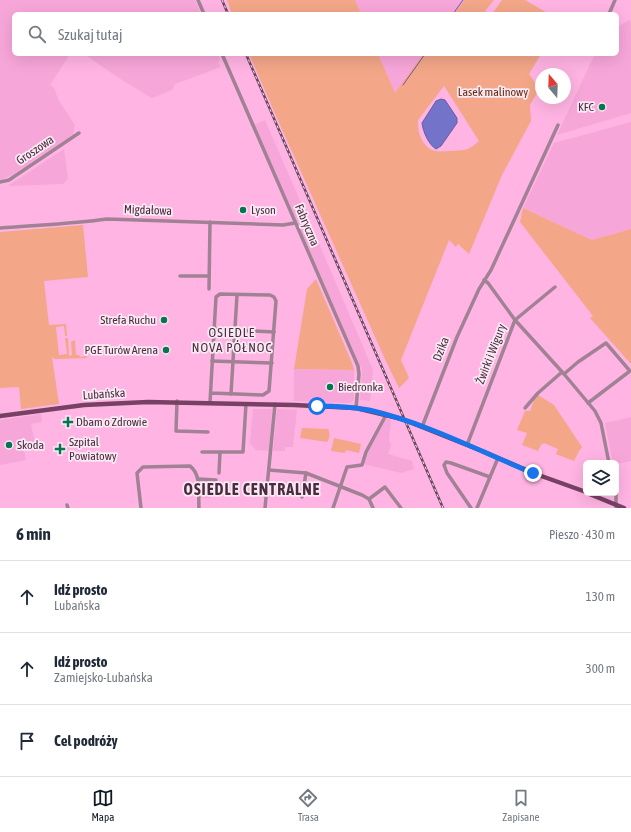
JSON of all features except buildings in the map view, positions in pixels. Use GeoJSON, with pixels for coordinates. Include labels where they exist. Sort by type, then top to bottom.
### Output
{"type":"FeatureCollection","features":[{"type":"Feature","properties":{"kind":"main road","name":"Lubańska"},"geometry":{"type":"LineString","coordinates":[[0,416],[84,405],[177,401],[338,406],[356,408],[386,415],[422,427],[533,473],[583,492]]}},
{"type":"Feature","properties":{"kind":"main road","name":"Lubańska"},"geometry":{"type":"LineString","coordinates":[[594,496],[623,508]]}},
{"type":"Feature","properties":{"kind":"street"},"geometry":{"type":"LineString","coordinates":[[198,0],[203,12]]}},
{"type":"Feature","properties":{"kind":"street"},"geometry":{"type":"LineString","coordinates":[[610,12],[615,0]]}},
{"type":"Feature","properties":{"kind":"street","name":"Fabryczna"},"geometry":{"type":"LineString","coordinates":[[223,56],[358,366],[359,374],[356,408]]}},
{"type":"Feature","properties":{"kind":"street","name":"Dzika"},"geometry":{"type":"LineString","coordinates":[[422,427],[457,337],[484,280],[491,270],[558,125]]}},
{"type":"Feature","properties":{"kind":"street","name":"Groszowa"},"geometry":{"type":"LineString","coordinates":[[0,182],[9,180],[79,133]]}},
{"type":"Feature","properties":{"kind":"street","name":"Migdałowa"},"geometry":{"type":"LineString","coordinates":[[0,228],[86,222],[107,219],[283,225],[295,223]]}},
{"type":"Feature","properties":{"kind":"street"},"geometry":{"type":"LineString","coordinates":[[209,289],[210,222]]}},
{"type":"Feature","properties":{"kind":"street"},"geometry":{"type":"LineString","coordinates":[[180,276],[209,276]]}},
{"type":"Feature","properties":{"kind":"street"},"geometry":{"type":"LineString","coordinates":[[484,280],[488,283],[515,320],[588,402],[600,420],[608,460]]}},
{"type":"Feature","properties":{"kind":"street","name":"Żwirki i Wigury"},"geometry":{"type":"LineString","coordinates":[[467,445],[515,320],[555,287]]}},
{"type":"Feature","properties":{"kind":"street"},"geometry":{"type":"LineString","coordinates":[[210,402],[217,296],[220,294],[237,294],[274,296],[276,301],[270,389],[268,393],[263,395],[211,393]]}},
{"type":"Feature","properties":{"kind":"street"},"geometry":{"type":"LineString","coordinates":[[231,394],[237,294]]}},
{"type":"Feature","properties":{"kind":"street"},"geometry":{"type":"LineString","coordinates":[[214,329],[274,332]]}},
{"type":"Feature","properties":{"kind":"street"},"geometry":{"type":"LineString","coordinates":[[525,408],[538,393],[563,373],[606,343],[630,371],[588,402]]}},
{"type":"Feature","properties":{"kind":"street"},"geometry":{"type":"LineString","coordinates":[[212,361],[272,364]]}},
{"type":"Feature","properties":{"kind":"street"},"geometry":{"type":"LineString","coordinates":[[177,401],[176,430],[208,432]]}},
{"type":"Feature","properties":{"kind":"street"},"geometry":{"type":"LineString","coordinates":[[202,452],[243,452],[246,404]]}},
{"type":"Feature","properties":{"kind":"street"},"geometry":{"type":"LineString","coordinates":[[265,508],[275,404]]}},
{"type":"Feature","properties":{"kind":"street"},"geometry":{"type":"LineString","coordinates":[[333,508],[347,467],[362,465],[366,452],[386,415]]}},
{"type":"Feature","properties":{"kind":"street"},"geometry":{"type":"LineString","coordinates":[[219,473],[220,452]]}},
{"type":"Feature","properties":{"kind":"street"},"geometry":{"type":"LineString","coordinates":[[477,508],[498,458]]}},
{"type":"Feature","properties":{"kind":"street"},"geometry":{"type":"LineString","coordinates":[[471,508],[447,473],[444,466],[445,463],[451,463],[490,477]]}},
{"type":"Feature","properties":{"kind":"street"},"geometry":{"type":"LineString","coordinates":[[141,508],[137,474],[140,469],[143,467],[190,466],[195,470],[198,479],[199,508]]}},
{"type":"Feature","properties":{"kind":"street"},"geometry":{"type":"LineString","coordinates":[[269,470],[306,473],[341,486],[369,499],[373,508]]}},
{"type":"Feature","properties":{"kind":"street"},"geometry":{"type":"LineString","coordinates":[[302,497],[306,473]]}},
{"type":"Feature","properties":{"kind":"street"},"geometry":{"type":"LineString","coordinates":[[198,479],[216,480]]}},
{"type":"Feature","properties":{"kind":"street"},"geometry":{"type":"LineString","coordinates":[[369,499],[385,487],[401,508]]}},
{"type":"Feature","properties":{"kind":"shaded area"},"geometry":{"type":"Polygon","coordinates":[[[0,0],[195,0],[200,12],[12,12],[12,56],[69,56],[50,85],[54,88],[59,101],[75,125],[73,135],[12,175],[0,180],[0,0]]]}},
{"type":"Feature","properties":{"kind":"shaded area"},"geometry":{"type":"Polygon","coordinates":[[[355,0],[465,0],[456,12],[360,12],[355,0]]]}},
{"type":"Feature","properties":{"kind":"shaded area"},"geometry":{"type":"Polygon","coordinates":[[[630,20],[631,113],[557,135],[594,56],[619,56],[619,26],[630,20]]]}},
{"type":"Feature","properties":{"kind":"shaded area"},"geometry":{"type":"Polygon","coordinates":[[[87,56],[219,56],[220,59],[218,63],[221,67],[175,84],[172,90],[152,98],[87,56]]]}},
{"type":"Feature","properties":{"kind":"shaded area"},"geometry":{"type":"Polygon","coordinates":[[[379,56],[422,56],[395,94],[379,56]]]}},
{"type":"Feature","properties":{"kind":"shaded area"},"geometry":{"type":"Polygon","coordinates":[[[441,99],[445,100],[457,118],[457,123],[441,146],[436,149],[431,145],[427,138],[422,123],[436,101],[441,99]]]}},
{"type":"Feature","properties":{"kind":"shaded area"},"geometry":{"type":"Polygon","coordinates":[[[265,120],[373,370],[370,401],[360,400],[362,370],[254,125],[265,120]]]}},
{"type":"Feature","properties":{"kind":"shaded area"},"geometry":{"type":"Polygon","coordinates":[[[631,122],[631,229],[592,240],[523,208],[554,143],[631,122]]]}},
{"type":"Feature","properties":{"kind":"shaded area"},"geometry":{"type":"Polygon","coordinates":[[[64,149],[68,179],[63,184],[8,186],[64,149]]]}},
{"type":"Feature","properties":{"kind":"shaded area"},"geometry":{"type":"Polygon","coordinates":[[[294,369],[354,370],[354,400],[350,403],[294,401],[294,369]]]}},
{"type":"Feature","properties":{"kind":"shaded area"},"geometry":{"type":"Polygon","coordinates":[[[253,409],[272,410],[269,451],[256,450],[250,443],[253,409]]]}},
{"type":"Feature","properties":{"kind":"shaded area"},"geometry":{"type":"Polygon","coordinates":[[[277,409],[297,410],[293,447],[285,447],[285,451],[273,451],[277,409]]]}},
{"type":"Feature","properties":{"kind":"shaded area"},"geometry":{"type":"Polygon","coordinates":[[[41,414],[42,422],[31,424],[35,443],[23,445],[26,460],[0,465],[0,420],[41,414]]]}},
{"type":"Feature","properties":{"kind":"shaded area"},"geometry":{"type":"Polygon","coordinates":[[[631,417],[631,461],[619,463],[619,460],[612,460],[605,423],[631,417]]]}},
{"type":"Feature","properties":{"kind":"shaded area"},"geometry":{"type":"Polygon","coordinates":[[[386,418],[391,420],[389,440],[391,445],[388,454],[412,461],[414,469],[401,473],[363,464],[367,452],[386,418]]]}},
{"type":"Feature","properties":{"kind":"shaded area"},"geometry":{"type":"Polygon","coordinates":[[[201,481],[214,482],[211,498],[201,498],[201,481]]]}},
{"type":"Feature","properties":{"kind":"green space"},"geometry":{"type":"Polygon","coordinates":[[[227,0],[355,0],[360,12],[231,12],[227,0]]]}},
{"type":"Feature","properties":{"kind":"green space"},"geometry":{"type":"Polygon","coordinates":[[[465,0],[494,0],[485,11],[486,12],[456,12],[465,0]]]}},
{"type":"Feature","properties":{"kind":"green space"},"geometry":{"type":"Polygon","coordinates":[[[502,0],[525,0],[546,12],[493,12],[502,0]]]}},
{"type":"Feature","properties":{"kind":"green space","name":"Lasek malinowy"},"geometry":{"type":"Polygon","coordinates":[[[250,56],[379,56],[395,93],[422,56],[540,56],[529,74],[535,83],[535,96],[530,105],[531,121],[502,175],[469,254],[458,244],[456,247],[449,240],[401,360],[409,378],[399,388],[250,56]],[[444,86],[418,120],[418,129],[421,138],[430,149],[435,151],[466,149],[472,147],[479,141],[444,86]]]}},
{"type":"Feature","properties":{"kind":"green space"},"geometry":{"type":"Polygon","coordinates":[[[523,208],[592,240],[631,229],[631,364],[590,318],[593,316],[520,222],[523,208]]]}},
{"type":"Feature","properties":{"kind":"green space"},"geometry":{"type":"Polygon","coordinates":[[[83,225],[88,277],[44,281],[49,325],[66,324],[67,336],[65,336],[64,326],[56,327],[59,355],[67,354],[65,338],[68,338],[69,356],[72,355],[71,342],[75,340],[76,355],[79,355],[80,357],[85,356],[86,354],[87,358],[55,359],[52,357],[59,404],[21,409],[19,387],[0,388],[0,232],[83,225]]]}},
{"type":"Feature","properties":{"kind":"green space"},"geometry":{"type":"Polygon","coordinates":[[[316,279],[354,370],[294,369],[307,289],[316,279]]]}},
{"type":"Feature","properties":{"kind":"green space"},"geometry":{"type":"Polygon","coordinates":[[[538,395],[554,405],[582,447],[574,461],[556,454],[558,449],[544,443],[538,451],[522,445],[527,433],[517,430],[525,411],[530,411],[535,398],[538,395]]]}},
{"type":"Feature","properties":{"kind":"green space"},"geometry":{"type":"Polygon","coordinates":[[[302,428],[328,429],[329,439],[327,442],[300,438],[302,428]]]}},
{"type":"Feature","properties":{"kind":"green space"},"geometry":{"type":"Polygon","coordinates":[[[334,438],[361,444],[359,453],[346,450],[345,453],[331,451],[334,438]]]}},
{"type":"Feature","properties":{"kind":"waterway"},"geometry":{"type":"LineString","coordinates":[[454,12],[463,0]]}},
{"type":"Feature","properties":{"kind":"waterway"},"geometry":{"type":"LineString","coordinates":[[403,85],[424,56]]}},
{"type":"Feature","properties":{"kind":"railway"},"geometry":{"type":"LineString","coordinates":[[222,0],[227,12]]}},
{"type":"Feature","properties":{"kind":"railway"},"geometry":{"type":"LineString","coordinates":[[247,56],[443,508]]}},
{"type":"Feature","properties":{"kind":"place","name":"KFC"},"geometry":{"type":"Point","coordinates":[602,107]}},
{"type":"Feature","properties":{"kind":"place","name":"Lyson"},"geometry":{"type":"Point","coordinates":[243,210]}},
{"type":"Feature","properties":{"kind":"place","name":"Strefa Ruchu"},"geometry":{"type":"Point","coordinates":[164,320]}},
{"type":"Feature","properties":{"kind":"place","name":"PGE Turów Arena"},"geometry":{"type":"Point","coordinates":[166,350]}},
{"type":"Feature","properties":{"kind":"place","name":"Biedronka"},"geometry":{"type":"Point","coordinates":[330,387]}},
{"type":"Feature","properties":{"kind":"place","name":"Dbam o Zdrowie"},"geometry":{"type":"Point","coordinates":[68,422]}},
{"type":"Feature","properties":{"kind":"place","name":"Skoda"},"geometry":{"type":"Point","coordinates":[9,445]}},
{"type":"Feature","properties":{"kind":"place","name":"Szpital Powiatowy"},"geometry":{"type":"Point","coordinates":[60,449]}},
{"type":"Feature","properties":{"kind":"district","name":"OSIEDLE NOVA PÓŁNOC"},"geometry":{"type":"Point","coordinates":[232,340]}},
{"type":"Feature","properties":{"kind":"district","name":"OSIEDLE CENTRALNE"},"geometry":{"type":"Point","coordinates":[252,489]}},
{"type":"Feature","properties":{"kind":"route"},"geometry":{"type":"LineString","coordinates":[[317,406],[356,408],[402,419],[533,473]]}}]}
